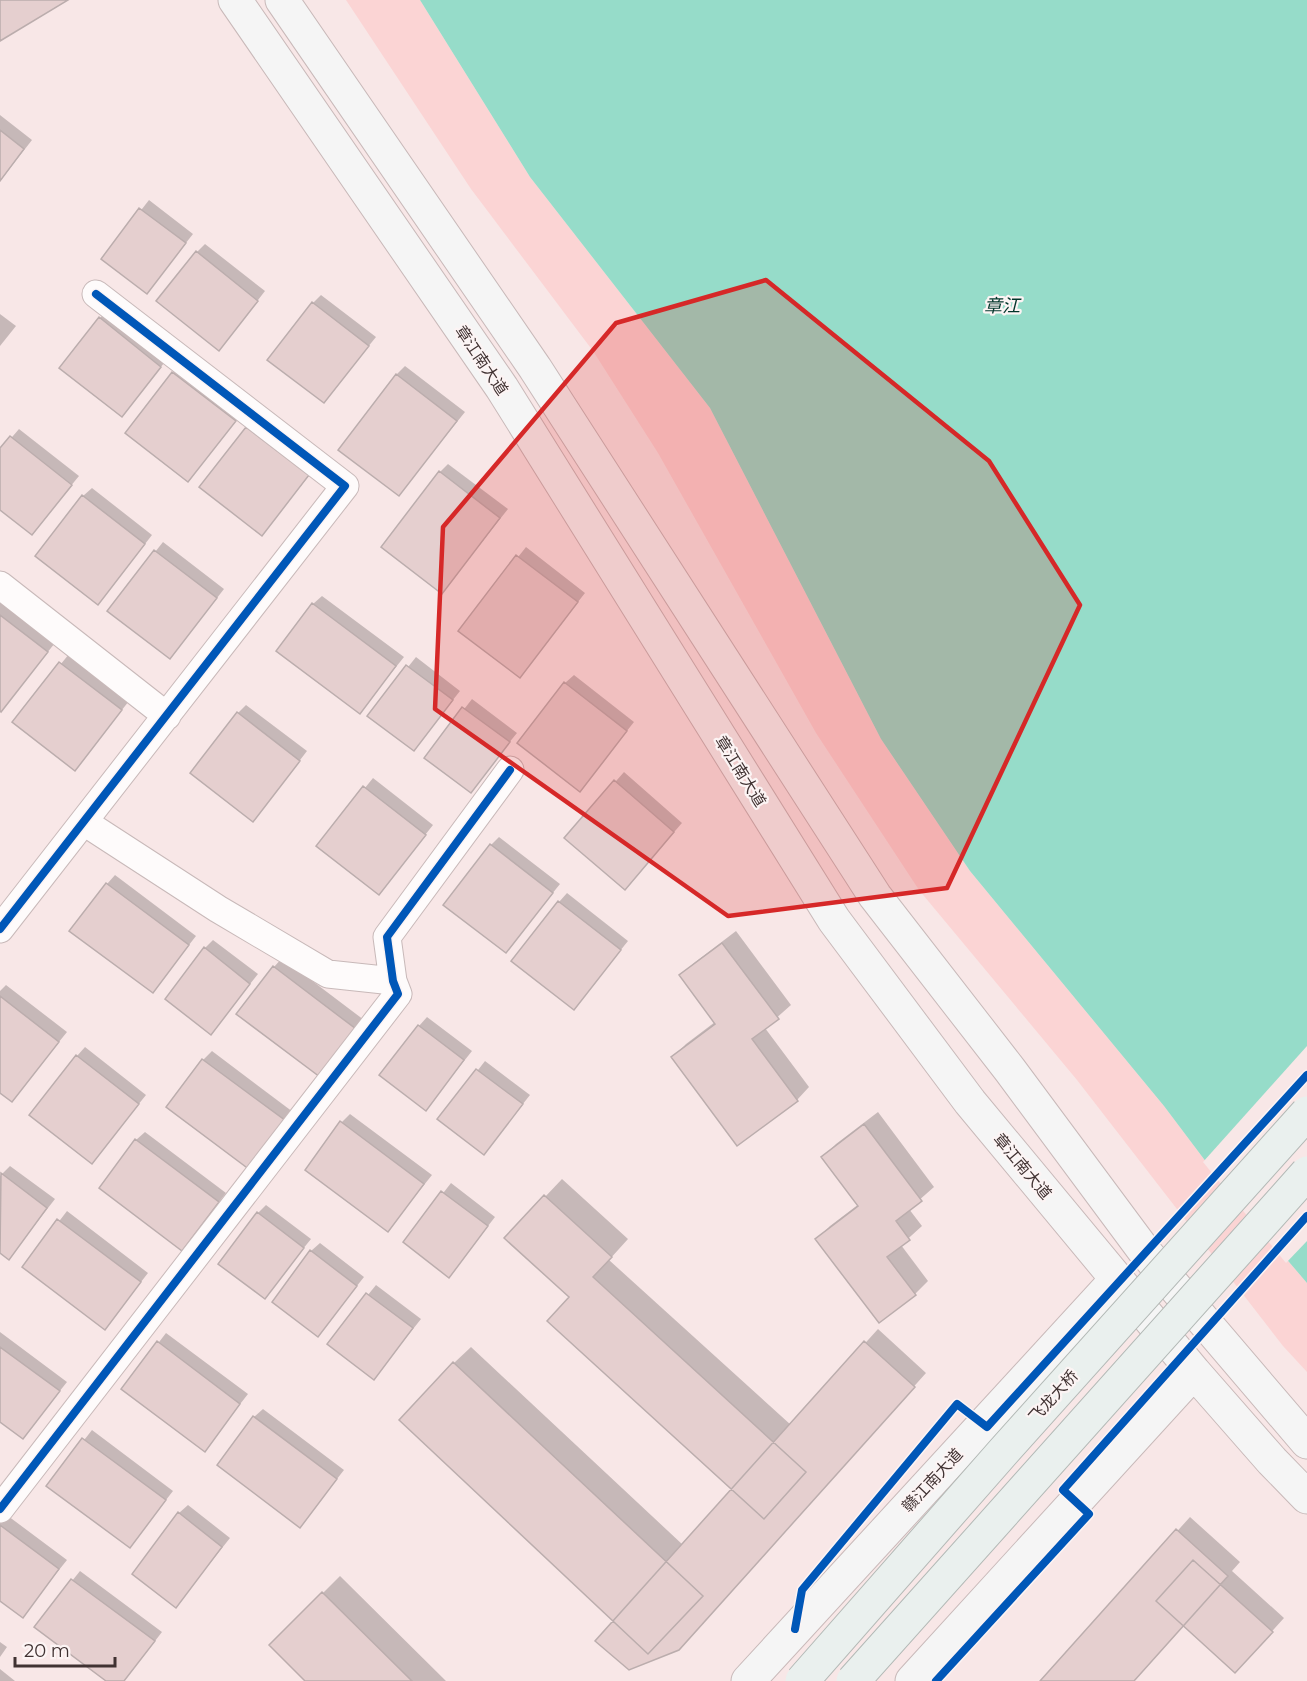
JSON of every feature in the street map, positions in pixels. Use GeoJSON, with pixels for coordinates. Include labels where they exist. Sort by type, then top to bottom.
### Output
{"type":"FeatureCollection","features":[{"type":"Feature","properties":{"kind":"main road","name":"章江南大道"},"geometry":{"type":"LineString","coordinates":[[235,0],[502,388],[834,920],[970,1102],[1194,1372],[1307,1497]]}},
{"type":"Feature","properties":{"kind":"main road"},"geometry":{"type":"LineString","coordinates":[[282,0],[535,368],[875,896],[1010,1070],[1145,1252],[1307,1442]]}},
{"type":"Feature","properties":{"kind":"main road","name":"飞龙大桥"},"geometry":{"type":"LineString","coordinates":[[802,1681],[1011,1443],[1307,1113]]}},
{"type":"Feature","properties":{"kind":"main road"},"geometry":{"type":"LineString","coordinates":[[853,1681],[1307,1173]]}},
{"type":"Feature","properties":{"kind":"main road","name":"赣江南大道"},"geometry":{"type":"LineString","coordinates":[[748,1681],[1117,1279]]}},
{"type":"Feature","properties":{"kind":"main road"},"geometry":{"type":"LineString","coordinates":[[912,1681],[1194,1372]]}},
{"type":"Feature","properties":{"kind":"street"},"geometry":{"type":"LineString","coordinates":[[0,929],[345,486],[96,294]]}},
{"type":"Feature","properties":{"kind":"street"},"geometry":{"type":"LineString","coordinates":[[0,585],[167,716]]}},
{"type":"Feature","properties":{"kind":"street"},"geometry":{"type":"LineString","coordinates":[[0,1509],[398,994],[393,981],[387,938],[510,770]]}},
{"type":"Feature","properties":{"kind":"street"},"geometry":{"type":"LineString","coordinates":[[84,822],[218,909],[328,974],[393,981]]}},
{"type":"Feature","properties":{"kind":"highlighted area"},"geometry":{"type":"Polygon","coordinates":[[[766,280],[989,461],[1080,605],[947,888],[728,916],[435,709],[443,527],[616,323],[766,280]]]}},
{"type":"Feature","properties":{"kind":"shaded area"},"geometry":{"type":"Polygon","coordinates":[[[346,0],[420,0],[530,177],[710,408],[881,739],[970,871],[1164,1106],[1225,1187],[1307,1283],[1307,1372],[1283,1346],[1077,1080],[919,890],[816,733],[658,453],[593,351],[471,189],[346,0]]]}},
{"type":"Feature","properties":{"kind":"water","name":"章江"},"geometry":{"type":"Polygon","coordinates":[[[420,0],[1307,0],[1307,1283],[1225,1187],[1164,1106],[970,871],[881,739],[710,408],[530,177],[420,0]]]}},
{"type":"Feature","properties":{"kind":"pier"},"geometry":{"type":"Polygon","coordinates":[[[1307,1046],[1307,1241],[1286,1263],[1203,1162],[1307,1046]]]}},
{"type":"Feature","properties":{"kind":"building"},"geometry":{"type":"Polygon","coordinates":[[[0,0],[68,0],[0,41],[0,0]]]}},
{"type":"Feature","properties":{"kind":"building"},"geometry":{"type":"Polygon","coordinates":[[[0,130],[24,149],[0,181],[0,130]]]}},
{"type":"Feature","properties":{"kind":"building"},"geometry":{"type":"Polygon","coordinates":[[[139,208],[186,243],[147,294],[101,259],[139,208]]]}},
{"type":"Feature","properties":{"kind":"building"},"geometry":{"type":"Polygon","coordinates":[[[196,251],[258,301],[219,351],[156,301],[196,251]]]}},
{"type":"Feature","properties":{"kind":"building"},"geometry":{"type":"Polygon","coordinates":[[[312,302],[369,346],[324,403],[267,360],[312,302]]]}},
{"type":"Feature","properties":{"kind":"building"},"geometry":{"type":"Polygon","coordinates":[[[99,317],[161,367],[122,417],[59,368],[99,317]]]}},
{"type":"Feature","properties":{"kind":"building"},"geometry":{"type":"Polygon","coordinates":[[[172,372],[236,421],[188,482],[125,433],[172,372]]]}},
{"type":"Feature","properties":{"kind":"building"},"geometry":{"type":"Polygon","coordinates":[[[396,374],[457,421],[399,496],[338,450],[396,374]]]}},
{"type":"Feature","properties":{"kind":"building"},"geometry":{"type":"Polygon","coordinates":[[[246,427],[309,475],[262,536],[199,487],[246,427]]]}},
{"type":"Feature","properties":{"kind":"building"},"geometry":{"type":"Polygon","coordinates":[[[10,436],[72,485],[32,535],[0,510],[0,448],[10,436]]]}},
{"type":"Feature","properties":{"kind":"building"},"geometry":{"type":"Polygon","coordinates":[[[439,471],[500,518],[442,594],[381,547],[439,471]]]}},
{"type":"Feature","properties":{"kind":"building"},"geometry":{"type":"Polygon","coordinates":[[[82,495],[145,544],[98,605],[35,556],[82,495]]]}},
{"type":"Feature","properties":{"kind":"building"},"geometry":{"type":"Polygon","coordinates":[[[154,550],[217,598],[170,659],[107,611],[154,550]]]}},
{"type":"Feature","properties":{"kind":"building"},"geometry":{"type":"Polygon","coordinates":[[[516,555],[578,602],[520,678],[458,631],[516,555]]]}},
{"type":"Feature","properties":{"kind":"building"},"geometry":{"type":"Polygon","coordinates":[[[312,603],[396,666],[360,714],[276,651],[312,603]]]}},
{"type":"Feature","properties":{"kind":"building"},"geometry":{"type":"Polygon","coordinates":[[[0,615],[48,652],[1,712],[0,711],[0,615]]]}},
{"type":"Feature","properties":{"kind":"building"},"geometry":{"type":"Polygon","coordinates":[[[59,662],[122,710],[75,771],[12,722],[59,662]]]}},
{"type":"Feature","properties":{"kind":"building"},"geometry":{"type":"Polygon","coordinates":[[[406,665],[453,700],[414,751],[367,716],[406,665]]]}},
{"type":"Feature","properties":{"kind":"building"},"geometry":{"type":"Polygon","coordinates":[[[564,682],[627,731],[580,792],[517,743],[564,682]]]}},
{"type":"Feature","properties":{"kind":"building"},"geometry":{"type":"Polygon","coordinates":[[[462,707],[510,742],[471,793],[424,758],[462,707]]]}},
{"type":"Feature","properties":{"kind":"building"},"geometry":{"type":"Polygon","coordinates":[[[237,712],[300,761],[253,822],[190,773],[237,712]]]}},
{"type":"Feature","properties":{"kind":"building"},"geometry":{"type":"Polygon","coordinates":[[[614,780],[674,832],[625,890],[564,838],[614,780]]]}},
{"type":"Feature","properties":{"kind":"building"},"geometry":{"type":"Polygon","coordinates":[[[363,786],[426,835],[379,895],[316,846],[363,786]]]}},
{"type":"Feature","properties":{"kind":"building"},"geometry":{"type":"Polygon","coordinates":[[[490,844],[553,893],[506,953],[443,905],[490,844]]]}},
{"type":"Feature","properties":{"kind":"building"},"geometry":{"type":"Polygon","coordinates":[[[106,883],[189,945],[153,993],[69,931],[106,883]]]}},
{"type":"Feature","properties":{"kind":"building"},"geometry":{"type":"Polygon","coordinates":[[[558,901],[621,950],[574,1010],[511,961],[558,901]]]}},
{"type":"Feature","properties":{"kind":"building"},"geometry":{"type":"Polygon","coordinates":[[[722,943],[779,1019],[752,1039],[798,1101],[737,1146],[671,1057],[715,1024],[679,975],[722,943]]]}},
{"type":"Feature","properties":{"kind":"building"},"geometry":{"type":"Polygon","coordinates":[[[204,947],[250,984],[211,1035],[165,999],[204,947]]]}},
{"type":"Feature","properties":{"kind":"building"},"geometry":{"type":"Polygon","coordinates":[[[273,966],[356,1029],[320,1077],[236,1014],[273,966]]]}},
{"type":"Feature","properties":{"kind":"building"},"geometry":{"type":"Polygon","coordinates":[[[0,996],[59,1042],[12,1102],[0,1093],[0,996]]]}},
{"type":"Feature","properties":{"kind":"building"},"geometry":{"type":"Polygon","coordinates":[[[418,1025],[464,1060],[426,1111],[379,1075],[418,1025]]]}},
{"type":"Feature","properties":{"kind":"building"},"geometry":{"type":"Polygon","coordinates":[[[76,1055],[139,1104],[92,1164],[29,1115],[76,1055]]]}},
{"type":"Feature","properties":{"kind":"building"},"geometry":{"type":"Polygon","coordinates":[[[202,1059],[286,1121],[250,1170],[166,1107],[202,1059]]]}},
{"type":"Feature","properties":{"kind":"building"},"geometry":{"type":"Polygon","coordinates":[[[476,1069],[523,1104],[484,1155],[437,1119],[476,1069]]]}},
{"type":"Feature","properties":{"kind":"building"},"geometry":{"type":"Polygon","coordinates":[[[340,1121],[424,1184],[388,1232],[305,1170],[340,1121]]]}},
{"type":"Feature","properties":{"kind":"building"},"geometry":{"type":"Polygon","coordinates":[[[864,1124],[922,1201],[896,1221],[910,1240],[887,1257],[916,1295],[879,1323],[815,1239],[858,1206],[821,1157],[864,1124]]]}},
{"type":"Feature","properties":{"kind":"building"},"geometry":{"type":"Polygon","coordinates":[[[135,1139],[219,1202],[182,1251],[99,1188],[135,1139]]]}},
{"type":"Feature","properties":{"kind":"building"},"geometry":{"type":"Polygon","coordinates":[[[1,1173],[47,1208],[9,1260],[0,1253],[1,1173]]]}},
{"type":"Feature","properties":{"kind":"building"},"geometry":{"type":"Polygon","coordinates":[[[441,1191],[488,1226],[449,1278],[403,1242],[441,1191]]]}},
{"type":"Feature","properties":{"kind":"building"},"geometry":{"type":"Polygon","coordinates":[[[544,1195],[612,1257],[593,1277],[806,1472],[764,1519],[547,1321],[569,1297],[504,1238],[544,1195]]]}},
{"type":"Feature","properties":{"kind":"building"},"geometry":{"type":"Polygon","coordinates":[[[257,1212],[304,1248],[265,1299],[218,1264],[257,1212]]]}},
{"type":"Feature","properties":{"kind":"building"},"geometry":{"type":"Polygon","coordinates":[[[57,1219],[141,1282],[105,1330],[22,1267],[57,1219]]]}},
{"type":"Feature","properties":{"kind":"building"},"geometry":{"type":"Polygon","coordinates":[[[310,1250],[357,1286],[318,1337],[272,1302],[310,1250]]]}},
{"type":"Feature","properties":{"kind":"building"},"geometry":{"type":"Polygon","coordinates":[[[366,1293],[413,1328],[374,1380],[327,1344],[366,1293]]]}},
{"type":"Feature","properties":{"kind":"building"},"geometry":{"type":"Polygon","coordinates":[[[157,1341],[240,1404],[205,1452],[121,1389],[157,1341]]]}},
{"type":"Feature","properties":{"kind":"building"},"geometry":{"type":"Polygon","coordinates":[[[864,1341],[915,1387],[679,1650],[629,1670],[595,1641],[864,1341]]]}},
{"type":"Feature","properties":{"kind":"building"},"geometry":{"type":"Polygon","coordinates":[[[0,1347],[60,1391],[23,1439],[0,1422],[0,1347]]]}},
{"type":"Feature","properties":{"kind":"building"},"geometry":{"type":"Polygon","coordinates":[[[453,1362],[703,1596],[648,1654],[399,1420],[453,1362]]]}},
{"type":"Feature","properties":{"kind":"building"},"geometry":{"type":"Polygon","coordinates":[[[253,1416],[337,1479],[300,1528],[217,1465],[253,1416]]]}},
{"type":"Feature","properties":{"kind":"building"},"geometry":{"type":"Polygon","coordinates":[[[82,1438],[166,1500],[130,1548],[46,1486],[82,1438]]]}},
{"type":"Feature","properties":{"kind":"building"},"geometry":{"type":"Polygon","coordinates":[[[178,1512],[222,1547],[176,1608],[132,1574],[178,1512]]]}},
{"type":"Feature","properties":{"kind":"building"},"geometry":{"type":"Polygon","coordinates":[[[0,1525],[59,1569],[23,1618],[0,1601],[0,1525]]]}},
{"type":"Feature","properties":{"kind":"building"},"geometry":{"type":"Polygon","coordinates":[[[1176,1529],[1228,1576],[1134,1681],[1040,1681],[1176,1529]]]}},
{"type":"Feature","properties":{"kind":"building"},"geometry":{"type":"Polygon","coordinates":[[[1193,1560],[1273,1632],[1235,1673],[1156,1601],[1193,1560]]]}},
{"type":"Feature","properties":{"kind":"building"},"geometry":{"type":"Polygon","coordinates":[[[71,1579],[155,1641],[124,1681],[106,1681],[34,1627],[71,1579]]]}},
{"type":"Feature","properties":{"kind":"building"},"geometry":{"type":"Polygon","coordinates":[[[322,1592],[412,1681],[305,1681],[269,1645],[322,1592]]]}},
{"type":"Feature","properties":{"kind":"cycle path"},"geometry":{"type":"LineString","coordinates":[[0,929],[345,486],[96,294]]}},
{"type":"Feature","properties":{"kind":"cycle path"},"geometry":{"type":"LineString","coordinates":[[0,1509],[398,994],[393,981],[387,937],[510,770]]}},
{"type":"Feature","properties":{"kind":"cycle path"},"geometry":{"type":"LineString","coordinates":[[795,1629],[802,1590],[957,1404],[987,1427],[1307,1075]]}},
{"type":"Feature","properties":{"kind":"cycle path"},"geometry":{"type":"LineString","coordinates":[[936,1681],[1089,1514],[1063,1490],[1307,1216]]}}]}
